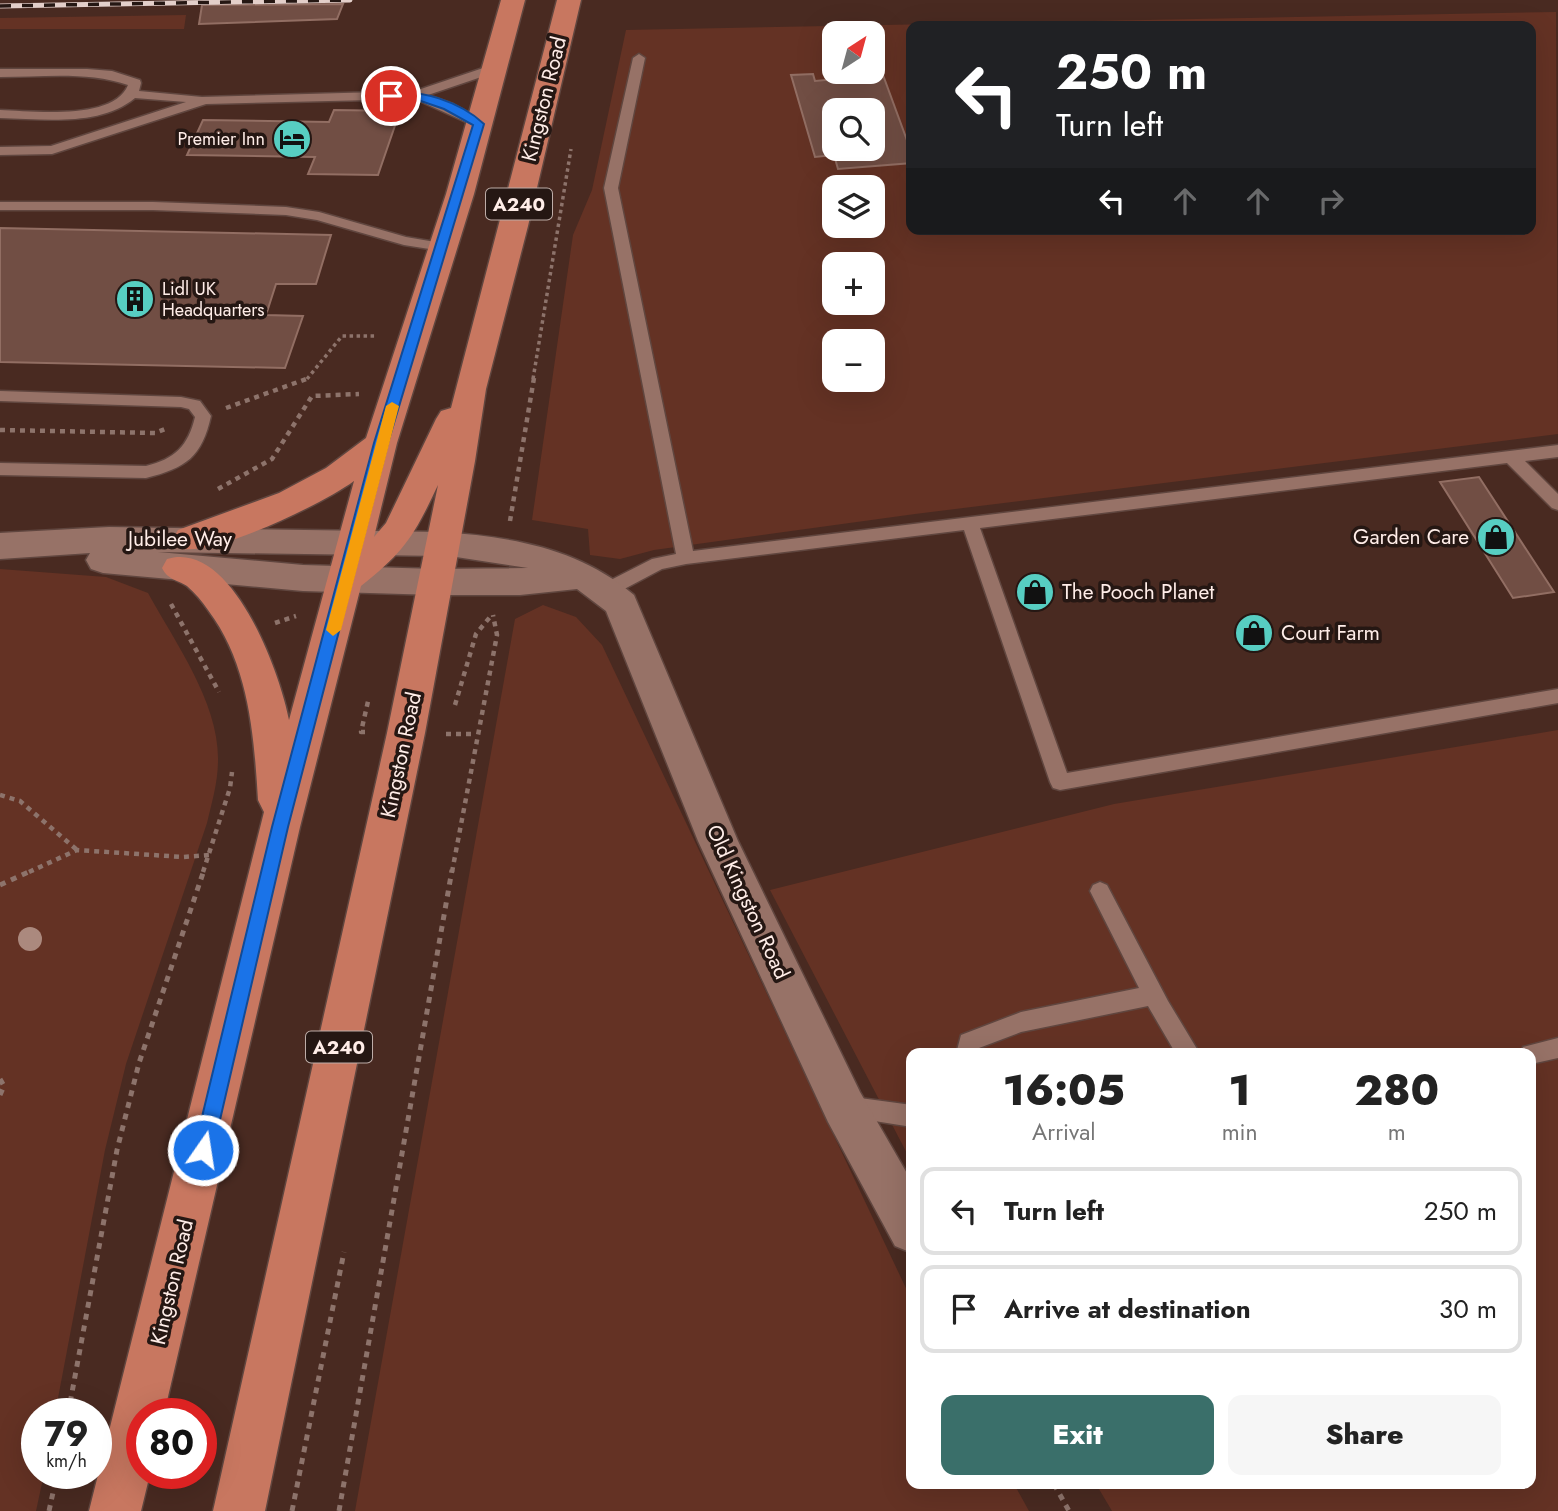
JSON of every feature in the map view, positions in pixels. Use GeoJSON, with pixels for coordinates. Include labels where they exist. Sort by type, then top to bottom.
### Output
{"type":"FeatureCollection","features":[{"type":"Feature","properties":{"kind":"highway","name":"A240"},"geometry":{"type":"LineString","coordinates":[[373,543],[381,443],[479,124],[513,0]]}},
{"type":"Feature","properties":{"kind":"highway","name":"Kingston Road"},"geometry":{"type":"LineString","coordinates":[[239,1511],[406,733],[470,389],[514,226],[569,0]]}},
{"type":"Feature","properties":{"kind":"highway"},"geometry":{"type":"LineString","coordinates":[[345,580],[373,543],[408,517],[454,413],[470,389]]}},
{"type":"Feature","properties":{"kind":"highway"},"geometry":{"type":"LineString","coordinates":[[280,827],[272,730],[258,673],[238,631],[208,585],[197,576],[184,553],[244,522],[323,487],[356,465],[381,443]]}},
{"type":"Feature","properties":{"kind":"highway","name":"Kingston Road"},"geometry":{"type":"LineString","coordinates":[[115,1511],[280,827],[345,580]]}},
{"type":"Feature","properties":{"kind":"street","name":"Jubilee Way"},"geometry":{"type":"LineString","coordinates":[[2,546],[184,553],[373,543],[439,563]]}},
{"type":"Feature","properties":{"kind":"street","name":"Jubilee Way"},"geometry":{"type":"LineString","coordinates":[[184,553],[345,580],[439,563]]}},
{"type":"Feature","properties":{"kind":"street"},"geometry":{"type":"LineString","coordinates":[[439,563],[520,582],[598,584]]}},
{"type":"Feature","properties":{"kind":"street","name":"Old Kingston Road"},"geometry":{"type":"LineString","coordinates":[[598,584],[621,604],[629,620],[718,841],[844,1107],[906,1218]]}},
{"type":"Feature","properties":{"kind":"lane"},"geometry":{"type":"LineString","coordinates":[[639,58],[611,188],[686,558]]}},
{"type":"Feature","properties":{"kind":"lane"},"geometry":{"type":"LineString","coordinates":[[132,94],[205,100],[416,95],[495,68]]}},
{"type":"Feature","properties":{"kind":"lane"},"geometry":{"type":"LineString","coordinates":[[0,73],[112,75],[135,83],[132,94],[119,105],[86,114],[0,114]]}},
{"type":"Feature","properties":{"kind":"lane"},"geometry":{"type":"LineString","coordinates":[[416,95],[448,107],[479,124]]}},
{"type":"Feature","properties":{"kind":"lane"},"geometry":{"type":"LineString","coordinates":[[0,151],[52,150],[205,100]]}},
{"type":"Feature","properties":{"kind":"lane"},"geometry":{"type":"LineString","coordinates":[[0,206],[153,206],[286,211],[319,216],[424,245],[442,247]]}},
{"type":"Feature","properties":{"kind":"lane"},"geometry":{"type":"LineString","coordinates":[[0,396],[181,402],[194,405],[203,416],[197,440],[187,455],[158,470],[0,469]]}},
{"type":"Feature","properties":{"kind":"lane"},"geometry":{"type":"LineString","coordinates":[[598,584],[658,564],[686,558],[1558,451]]}},
{"type":"Feature","properties":{"kind":"lane"},"geometry":{"type":"LineString","coordinates":[[1509,455],[1558,504]]}},
{"type":"Feature","properties":{"kind":"lane"},"geometry":{"type":"LineString","coordinates":[[970,523],[1060,782],[1558,696]]}},
{"type":"Feature","properties":{"kind":"lane"},"geometry":{"type":"LineString","coordinates":[[1100,891],[1153,995],[1185,1048]]}},
{"type":"Feature","properties":{"kind":"lane"},"geometry":{"type":"LineString","coordinates":[[968,1048],[969,1042],[1021,1022],[1153,995]]}},
{"type":"Feature","properties":{"kind":"lane"},"geometry":{"type":"LineString","coordinates":[[1536,1053],[1558,1048]]}},
{"type":"Feature","properties":{"kind":"lane"},"geometry":{"type":"LineString","coordinates":[[844,1107],[906,1115]]}},
{"type":"Feature","properties":{"kind":"path"},"geometry":{"type":"LineString","coordinates":[[509,523],[573,138]]}},
{"type":"Feature","properties":{"kind":"path"},"geometry":{"type":"LineString","coordinates":[[312,396],[361,394]]}},
{"type":"Feature","properties":{"kind":"path"},"geometry":{"type":"LineString","coordinates":[[339,1511],[476,734],[497,635],[493,613],[476,634],[454,707]]}},
{"type":"Feature","properties":{"kind":"path"},"geometry":{"type":"LineString","coordinates":[[202,659],[222,702]]}},
{"type":"Feature","properties":{"kind":"path"},"geometry":{"type":"LineString","coordinates":[[448,734],[476,734]]}},
{"type":"Feature","properties":{"kind":"path"},"geometry":{"type":"LineString","coordinates":[[71,1398],[120,1138],[139,1063],[209,855],[230,788],[233,766]]}},
{"type":"Feature","properties":{"kind":"path"},"geometry":{"type":"LineString","coordinates":[[0,795],[20,800],[77,850]]}},
{"type":"Feature","properties":{"kind":"path"},"geometry":{"type":"LineString","coordinates":[[0,885],[77,850],[183,857],[209,855]]}},
{"type":"Feature","properties":{"kind":"path"},"geometry":{"type":"LineString","coordinates":[[0,1079],[4,1086],[0,1095]]}},
{"type":"Feature","properties":{"kind":"path"},"geometry":{"type":"LineString","coordinates":[[49,1511],[54,1489]]}},
{"type":"Feature","properties":{"kind":"path"},"geometry":{"type":"LineString","coordinates":[[1057,1489],[1069,1511]]}},
{"type":"Feature","properties":{"kind":"shaded area"},"geometry":{"type":"Polygon","coordinates":[[[1556,12],[1558,434],[915,514],[654,550],[620,559],[590,555],[588,529],[532,520],[573,235],[592,190],[626,30],[822,26],[822,84],[886,84],[886,25],[906,25],[906,235],[1536,235],[1536,21],[1091,21],[1556,12]]]}},
{"type":"Feature","properties":{"kind":"shaded area"},"geometry":{"type":"Polygon","coordinates":[[[186,15],[184,29],[0,29],[0,18],[186,15]]]}},
{"type":"Feature","properties":{"kind":"shaded area"},"geometry":{"type":"Polygon","coordinates":[[[0,569],[106,577],[148,593],[203,695],[216,738],[218,760],[216,784],[207,823],[126,1064],[105,1150],[58,1398],[21,1398],[21,1489],[41,1489],[36,1511],[0,1511],[0,569]]]}},
{"type":"Feature","properties":{"kind":"shaded area"},"geometry":{"type":"Polygon","coordinates":[[[543,605],[576,617],[602,645],[906,1288],[906,1489],[1017,1489],[1029,1511],[355,1511],[515,619],[543,605]]]}},
{"type":"Feature","properties":{"kind":"shaded area"},"geometry":{"type":"Polygon","coordinates":[[[1558,730],[1558,1511],[1112,1511],[1099,1489],[1536,1489],[1536,1048],[906,1048],[906,1151],[770,890],[1114,804],[1558,730]]]}},
{"type":"Feature","properties":{"kind":"building"},"geometry":{"type":"Polygon","coordinates":[[[343,4],[337,19],[199,24],[202,5],[343,4]]]}},
{"type":"Feature","properties":{"kind":"building"},"geometry":{"type":"Polygon","coordinates":[[[813,74],[815,81],[822,80],[822,84],[886,83],[906,138],[906,163],[838,169],[836,161],[885,161],[885,98],[822,98],[822,156],[815,157],[791,75],[813,74]]]}},
{"type":"Feature","properties":{"kind":"building","name":"Premier Inn"},"geometry":{"type":"Polygon","coordinates":[[[334,110],[400,111],[378,175],[308,174],[315,157],[187,155],[203,120],[329,122],[334,110]]]}},
{"type":"Feature","properties":{"kind":"building","name":"Lidl UK Headquarters"},"geometry":{"type":"Polygon","coordinates":[[[0,228],[331,235],[316,284],[276,284],[266,315],[303,316],[285,368],[0,362],[0,228]]]}},
{"type":"Feature","properties":{"kind":"building","name":"Garden Care"},"geometry":{"type":"Polygon","coordinates":[[[1479,477],[1554,592],[1513,598],[1440,482],[1479,477]]]}},
{"type":"Feature","properties":{"kind":"railway"},"geometry":{"type":"LineString","coordinates":[[0,6],[350,0]]}},
{"type":"Feature","properties":{"kind":"slow traffic"},"geometry":{"type":"LineString","coordinates":[[333,630],[392,406]]}},
{"type":"Feature","properties":{"kind":"place","name":"Premier Inn"},"geometry":{"type":"Point","coordinates":[292,139]}},
{"type":"Feature","properties":{"kind":"place","name":"Lidl UK Headquarters"},"geometry":{"type":"Point","coordinates":[135,299]}},
{"type":"Feature","properties":{"kind":"place","name":"Garden Care"},"geometry":{"type":"Point","coordinates":[1496,537]}},
{"type":"Feature","properties":{"kind":"place","name":"The Pooch Planet"},"geometry":{"type":"Point","coordinates":[1035,592]}},
{"type":"Feature","properties":{"kind":"place","name":"Court Farm"},"geometry":{"type":"Point","coordinates":[1254,633]}},
{"type":"Feature","properties":{"kind":"route"},"geometry":{"type":"LineString","coordinates":[[203,1150],[280,827],[381,443],[460,194],[479,124],[448,107],[416,95],[391,96]]}}]}
